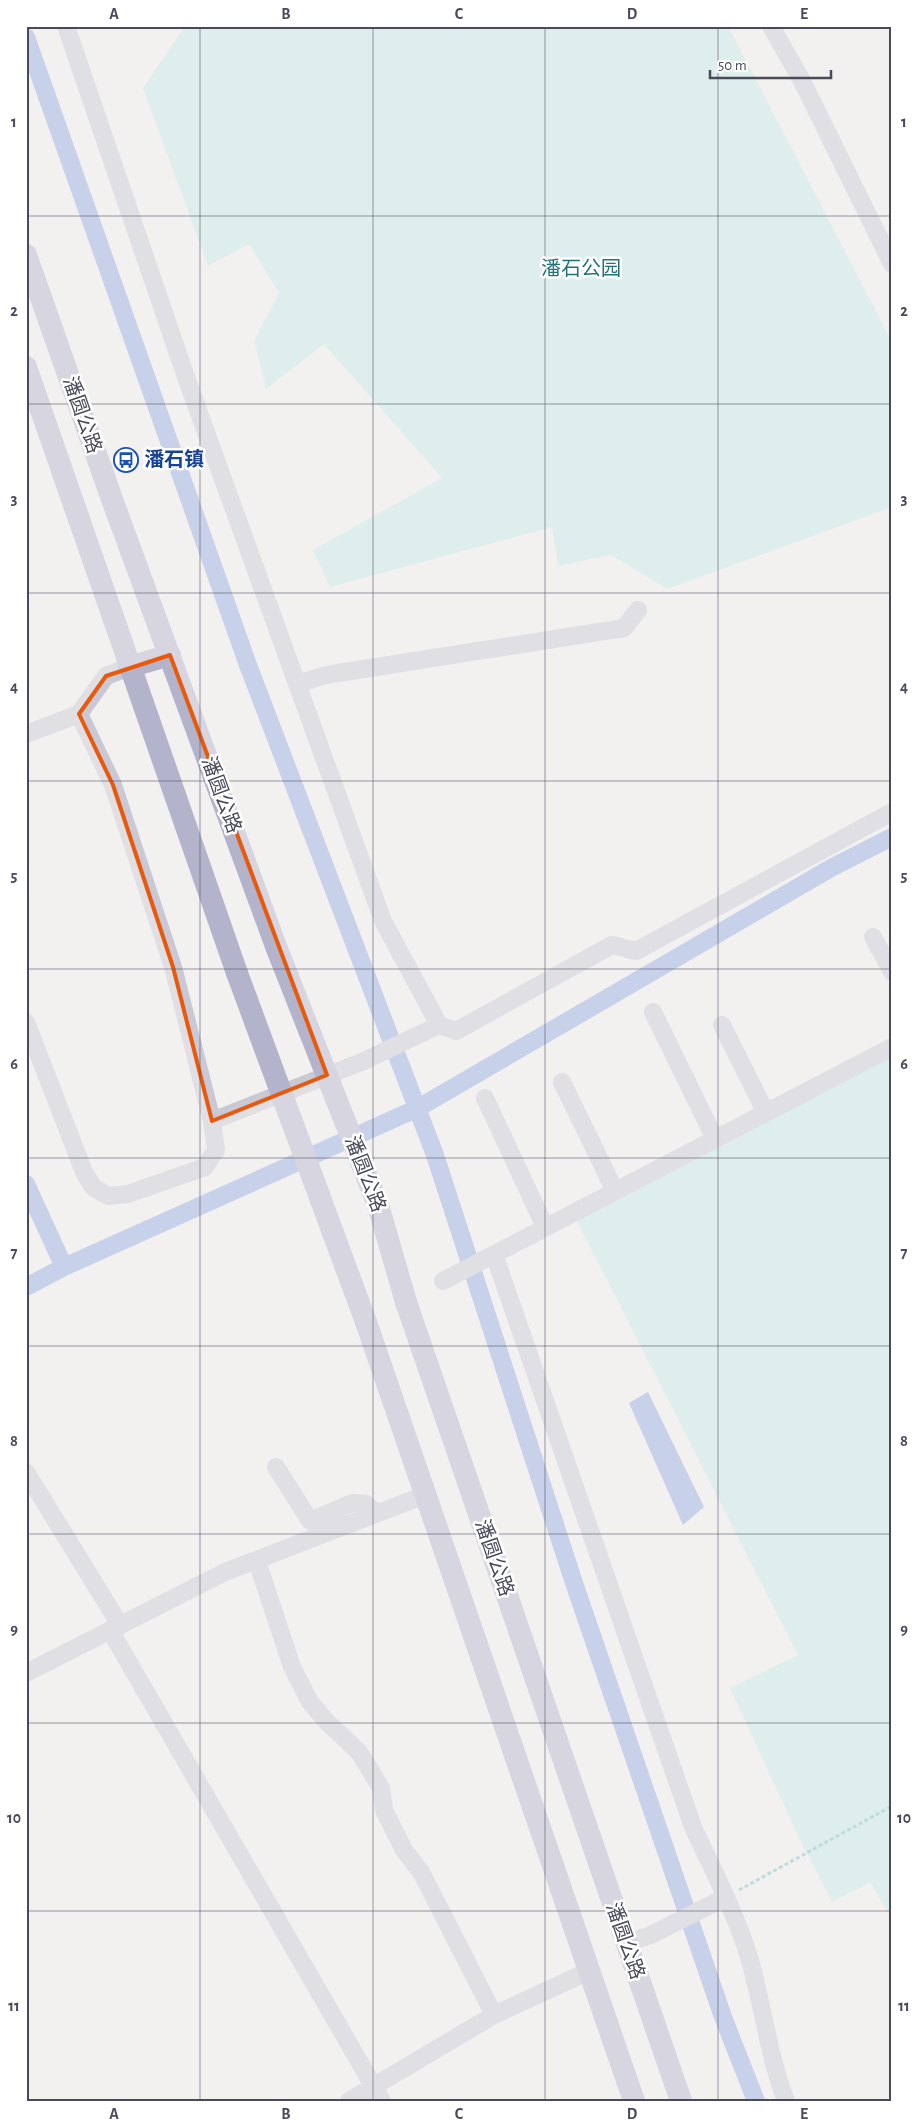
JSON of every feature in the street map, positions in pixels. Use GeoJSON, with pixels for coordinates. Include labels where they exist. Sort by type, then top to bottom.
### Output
{"type":"FeatureCollection","features":[{"type":"Feature","properties":{"kind":"main road","name":"潘圆公路"},"geometry":{"type":"LineString","coordinates":[[26,255],[113,502],[277,949],[378,1205],[406,1302],[681,2101]]}},
{"type":"Feature","properties":{"kind":"main road","name":"潘圆公路"},"geometry":{"type":"LineString","coordinates":[[26,367],[237,973],[366,1322],[634,2101]]}},
{"type":"Feature","properties":{"kind":"main road"},"geometry":{"type":"LineString","coordinates":[[129,667],[170,655]]}},
{"type":"Feature","properties":{"kind":"street"},"geometry":{"type":"LineString","coordinates":[[66,26],[186,377],[383,922],[433,1028]]}},
{"type":"Feature","properties":{"kind":"street"},"geometry":{"type":"LineString","coordinates":[[770,26],[802,81],[892,264]]}},
{"type":"Feature","properties":{"kind":"street"},"geometry":{"type":"LineString","coordinates":[[297,684],[326,675],[624,628],[638,610]]}},
{"type":"Feature","properties":{"kind":"street"},"geometry":{"type":"LineString","coordinates":[[26,734],[79,714],[106,676],[129,667]]}},
{"type":"Feature","properties":{"kind":"street"},"geometry":{"type":"LineString","coordinates":[[26,1022],[84,1172],[93,1187],[108,1196],[128,1194],[205,1167],[216,1150],[212,1120],[173,967],[113,785],[79,714]]}},
{"type":"Feature","properties":{"kind":"street"},"geometry":{"type":"LineString","coordinates":[[212,1120],[364,1061],[433,1028],[456,1032],[612,945],[636,951],[892,812]]}},
{"type":"Feature","properties":{"kind":"street"},"geometry":{"type":"LineString","coordinates":[[873,937],[892,972]]}},
{"type":"Feature","properties":{"kind":"street"},"geometry":{"type":"LineString","coordinates":[[652,1012],[715,1139]]}},
{"type":"Feature","properties":{"kind":"street"},"geometry":{"type":"LineString","coordinates":[[722,1025],[766,1113]]}},
{"type":"Feature","properties":{"kind":"street"},"geometry":{"type":"LineString","coordinates":[[443,1281],[892,1047]]}},
{"type":"Feature","properties":{"kind":"street"},"geometry":{"type":"LineString","coordinates":[[562,1082],[615,1191]]}},
{"type":"Feature","properties":{"kind":"street"},"geometry":{"type":"LineString","coordinates":[[485,1098],[545,1227]]}},
{"type":"Feature","properties":{"kind":"street"},"geometry":{"type":"LineString","coordinates":[[490,1256],[693,1827],[749,1957],[774,2067],[786,2101]]}},
{"type":"Feature","properties":{"kind":"street"},"geometry":{"type":"LineString","coordinates":[[276,1467],[310,1521],[352,1503],[366,1504],[376,1513]]}},
{"type":"Feature","properties":{"kind":"street"},"geometry":{"type":"LineString","coordinates":[[26,1472],[378,2093]]}},
{"type":"Feature","properties":{"kind":"street"},"geometry":{"type":"LineString","coordinates":[[26,1673],[225,1572],[426,1494]]}},
{"type":"Feature","properties":{"kind":"street"},"geometry":{"type":"LineString","coordinates":[[258,1560],[292,1667],[310,1702],[327,1722],[359,1752],[381,1788],[384,1810],[404,1850],[421,1872],[494,2016]]}},
{"type":"Feature","properties":{"kind":"street"},"geometry":{"type":"LineString","coordinates":[[626,1943],[651,1935],[723,1898]]}},
{"type":"Feature","properties":{"kind":"street"},"geometry":{"type":"LineString","coordinates":[[349,2101],[378,2093],[494,2016],[588,1971]]}},
{"type":"Feature","properties":{"kind":"path"},"geometry":{"type":"LineString","coordinates":[[723,1898],[892,1806]]}},
{"type":"Feature","properties":{"kind":"highlighted area"},"geometry":{"type":"Polygon","coordinates":[[[170,655],[327,1075],[212,1121],[173,967],[113,785],[79,714],[106,676],[170,655]]]}},
{"type":"Feature","properties":{"kind":"green space","name":"潘石公园"},"geometry":{"type":"Polygon","coordinates":[[[185,26],[728,26],[892,342],[892,507],[667,589],[611,555],[558,566],[552,527],[330,587],[313,550],[442,478],[324,344],[266,389],[254,341],[279,293],[249,244],[208,266],[143,88],[185,26]]]}},
{"type":"Feature","properties":{"kind":"green space"},"geometry":{"type":"Polygon","coordinates":[[[892,1050],[892,1919],[870,1882],[832,1902],[802,1844],[730,1688],[798,1655],[574,1215],[892,1050]]]}},
{"type":"Feature","properties":{"kind":"water"},"geometry":{"type":"Polygon","coordinates":[[[648,1392],[704,1507],[683,1525],[629,1403],[648,1392]]]}},
{"type":"Feature","properties":{"kind":"waterway"},"geometry":{"type":"LineString","coordinates":[[26,37],[248,665],[435,1155],[574,1583],[723,2017],[756,2101]]}},
{"type":"Feature","properties":{"kind":"waterway"},"geometry":{"type":"LineString","coordinates":[[26,1287],[64,1267],[418,1108],[831,868],[892,837]]}},
{"type":"Feature","properties":{"kind":"waterway"},"geometry":{"type":"LineString","coordinates":[[26,1184],[64,1267]]}},
{"type":"Feature","properties":{"kind":"place","name":"潘石镇"},"geometry":{"type":"Point","coordinates":[126,460]}}]}
